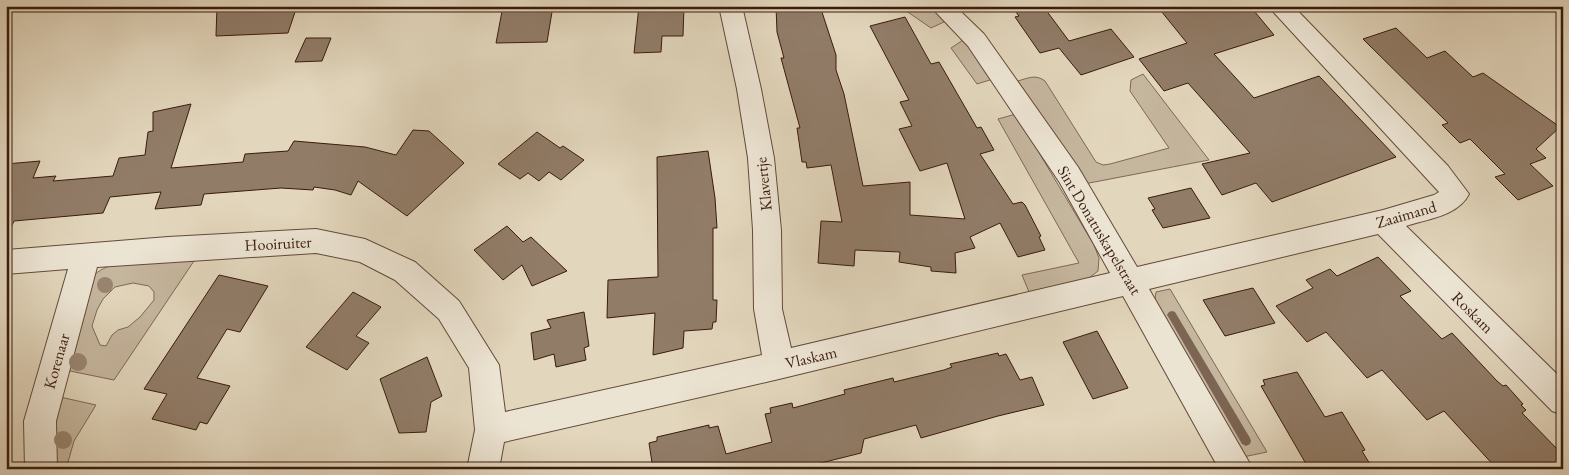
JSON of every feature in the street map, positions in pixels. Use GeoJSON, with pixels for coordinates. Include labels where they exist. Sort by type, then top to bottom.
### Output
{"type":"FeatureCollection","features":[{"type":"Feature","properties":{"kind":"street","name":"Klavertje"},"geometry":{"type":"LineString","coordinates":[[730,6],[749,89],[761,158],[767,230],[768,309],[779,365]]}},
{"type":"Feature","properties":{"kind":"street","name":"Sint Donatuskapelstraat"},"geometry":{"type":"LineString","coordinates":[[941,6],[976,40],[1069,175],[1237,469]]}},
{"type":"Feature","properties":{"kind":"street","name":"Zaaimand"},"geometry":{"type":"LineString","coordinates":[[1130,280],[1382,222],[1442,204],[1456,194],[1439,173],[1279,6]]}},
{"type":"Feature","properties":{"kind":"street","name":"Roskam"},"geometry":{"type":"LineString","coordinates":[[1382,222],[1563,402]]}},
{"type":"Feature","properties":{"kind":"street","name":"Hooiruiter"},"geometry":{"type":"LineString","coordinates":[[6,262],[316,241],[365,251],[405,271],[449,310],[484,365],[491,430],[482,469]]}},
{"type":"Feature","properties":{"kind":"street","name":"Korenaar"},"geometry":{"type":"LineString","coordinates":[[41,469],[40,420],[86,256]]}},
{"type":"Feature","properties":{"kind":"street","name":"Vlaskam"},"geometry":{"type":"LineString","coordinates":[[491,430],[779,365],[1130,280]]}},
{"type":"Feature","properties":{"kind":"shaded area"},"geometry":{"type":"Polygon","coordinates":[[[899,6],[930,6],[946,21],[931,28],[899,6]]]}},
{"type":"Feature","properties":{"kind":"shaded area"},"geometry":{"type":"Polygon","coordinates":[[[963,40],[993,79],[977,84],[951,48],[963,40]]]}},
{"type":"Feature","properties":{"kind":"shaded area"},"geometry":{"type":"Polygon","coordinates":[[[1143,74],[1209,160],[1084,184],[1018,81],[1035,77],[1045,81],[1096,162],[1103,165],[1169,148],[1130,91],[1131,80],[1143,74]]]}},
{"type":"Feature","properties":{"kind":"shaded area"},"geometry":{"type":"Polygon","coordinates":[[[1016,114],[1094,245],[1099,258],[1098,271],[1088,279],[1029,292],[1022,275],[1079,263],[998,119],[1016,114]]]}},
{"type":"Feature","properties":{"kind":"shaded area"},"geometry":{"type":"Polygon","coordinates":[[[196,258],[114,380],[65,370],[92,277],[97,272],[117,264],[196,258]],[[133,283],[115,287],[103,299],[92,326],[100,345],[106,346],[112,335],[118,330],[128,327],[140,317],[154,300],[154,292],[149,286],[133,283]]]}},
{"type":"Feature","properties":{"kind":"shaded area"},"geometry":{"type":"Polygon","coordinates":[[[1170,289],[1267,452],[1243,457],[1154,305],[1156,292],[1170,289]]]}},
{"type":"Feature","properties":{"kind":"shaded area"},"geometry":{"type":"Polygon","coordinates":[[[60,397],[96,405],[74,441],[66,469],[54,469],[54,423],[60,397]]]}},
{"type":"Feature","properties":{"kind":"building"},"geometry":{"type":"Polygon","coordinates":[[[217,6],[297,6],[288,33],[216,36],[217,6]]]}},
{"type":"Feature","properties":{"kind":"building"},"geometry":{"type":"Polygon","coordinates":[[[503,6],[553,6],[547,42],[496,43],[503,6]]]}},
{"type":"Feature","properties":{"kind":"building"},"geometry":{"type":"Polygon","coordinates":[[[639,6],[684,6],[683,36],[662,36],[661,52],[634,53],[639,6]]]}},
{"type":"Feature","properties":{"kind":"building"},"geometry":{"type":"Polygon","coordinates":[[[776,6],[820,6],[836,55],[836,70],[844,94],[863,186],[910,182],[910,215],[965,219],[947,163],[920,171],[899,129],[912,126],[900,102],[909,100],[870,26],[905,17],[931,64],[939,62],[977,128],[981,127],[994,150],[980,154],[1013,204],[1022,202],[1025,205],[1041,236],[1039,237],[1045,250],[1018,257],[1000,223],[970,237],[975,248],[955,253],[956,273],[931,271],[931,267],[899,262],[900,252],[855,250],[854,266],[818,263],[821,221],[842,222],[831,165],[807,168],[806,162],[802,162],[797,128],[800,128],[781,58],[784,58],[777,32],[776,6]]]}},
{"type":"Feature","properties":{"kind":"building"},"geometry":{"type":"Polygon","coordinates":[[[1011,6],[1043,6],[1069,41],[1111,29],[1134,57],[1081,75],[1059,48],[1040,53],[1015,17],[1019,16],[1011,6]]]}},
{"type":"Feature","properties":{"kind":"building"},"geometry":{"type":"Polygon","coordinates":[[[1157,6],[1250,6],[1274,35],[1214,54],[1254,98],[1319,76],[1396,157],[1272,202],[1256,183],[1222,195],[1202,164],[1250,153],[1188,83],[1164,91],[1139,59],[1187,43],[1157,6]]]}},
{"type":"Feature","properties":{"kind":"building"},"geometry":{"type":"Polygon","coordinates":[[[1396,28],[1427,58],[1445,51],[1473,77],[1483,73],[1560,127],[1536,149],[1546,158],[1530,164],[1553,186],[1518,200],[1495,177],[1505,174],[1470,139],[1460,143],[1442,125],[1448,123],[1363,39],[1396,28]]]}},
{"type":"Feature","properties":{"kind":"building"},"geometry":{"type":"Polygon","coordinates":[[[306,38],[331,38],[322,61],[295,62],[306,38]]]}},
{"type":"Feature","properties":{"kind":"building"},"geometry":{"type":"Polygon","coordinates":[[[191,104],[171,168],[243,162],[245,154],[288,151],[294,141],[365,147],[396,155],[413,130],[429,131],[464,163],[407,216],[358,181],[351,195],[335,190],[314,187],[313,190],[281,188],[204,194],[201,205],[155,209],[161,192],[110,197],[103,213],[14,221],[6,239],[6,164],[40,161],[33,178],[56,176],[53,181],[113,176],[119,158],[145,155],[148,132],[153,131],[153,112],[191,104]]]}},
{"type":"Feature","properties":{"kind":"building"},"geometry":{"type":"Polygon","coordinates":[[[537,132],[560,148],[563,146],[584,160],[561,180],[549,172],[539,181],[528,173],[520,179],[498,164],[537,132]]]}},
{"type":"Feature","properties":{"kind":"building"},"geometry":{"type":"Polygon","coordinates":[[[708,151],[717,228],[713,228],[713,300],[717,300],[716,322],[713,322],[712,329],[684,331],[683,348],[653,355],[655,313],[607,318],[608,280],[658,277],[657,157],[708,151]]]}},
{"type":"Feature","properties":{"kind":"building"},"geometry":{"type":"Polygon","coordinates":[[[1191,188],[1210,218],[1163,228],[1152,210],[1155,209],[1148,198],[1191,188]]]}},
{"type":"Feature","properties":{"kind":"building"},"geometry":{"type":"Polygon","coordinates":[[[507,226],[523,242],[531,237],[567,271],[532,286],[522,265],[503,280],[474,250],[507,226]]]}},
{"type":"Feature","properties":{"kind":"building"},"geometry":{"type":"Polygon","coordinates":[[[1378,257],[1411,291],[1400,296],[1442,339],[1452,333],[1497,381],[1503,386],[1506,385],[1523,404],[1521,405],[1526,410],[1522,413],[1563,455],[1563,469],[1497,469],[1444,411],[1427,420],[1382,370],[1367,378],[1326,332],[1307,342],[1276,306],[1313,288],[1306,280],[1330,269],[1337,276],[1378,257]]]}},
{"type":"Feature","properties":{"kind":"building"},"geometry":{"type":"Polygon","coordinates":[[[219,275],[268,286],[240,332],[227,329],[197,378],[230,386],[207,424],[200,422],[196,430],[152,419],[167,394],[144,389],[219,275]]]}},
{"type":"Feature","properties":{"kind":"building"},"geometry":{"type":"Polygon","coordinates":[[[1253,288],[1275,323],[1225,336],[1203,300],[1253,288]]]}},
{"type":"Feature","properties":{"kind":"building"},"geometry":{"type":"Polygon","coordinates":[[[353,292],[381,307],[356,336],[369,343],[347,370],[306,347],[353,292]]]}},
{"type":"Feature","properties":{"kind":"building"},"geometry":{"type":"Polygon","coordinates":[[[584,312],[589,346],[584,348],[586,360],[556,367],[554,354],[534,360],[531,333],[551,328],[547,320],[584,312]]]}},
{"type":"Feature","properties":{"kind":"building"},"geometry":{"type":"Polygon","coordinates":[[[1097,331],[1128,388],[1093,399],[1063,342],[1097,331]]]}},
{"type":"Feature","properties":{"kind":"building"},"geometry":{"type":"Polygon","coordinates":[[[998,353],[999,356],[1006,354],[1020,380],[1032,377],[1044,405],[921,438],[916,425],[864,439],[861,453],[797,469],[653,469],[649,443],[657,441],[657,437],[709,425],[709,428],[718,426],[726,454],[772,442],[765,414],[771,413],[770,408],[792,403],[793,408],[845,394],[844,390],[893,378],[894,382],[944,370],[952,367],[950,364],[998,353]]]}},
{"type":"Feature","properties":{"kind":"building"},"geometry":{"type":"Polygon","coordinates":[[[427,357],[442,396],[431,402],[426,432],[399,433],[380,379],[427,357]]]}},
{"type":"Feature","properties":{"kind":"building"},"geometry":{"type":"Polygon","coordinates":[[[1297,372],[1325,417],[1342,412],[1365,450],[1362,451],[1373,469],[1309,469],[1261,386],[1265,385],[1263,380],[1297,372]]]}},
{"type":"Feature","properties":{"kind":"waterway"},"geometry":{"type":"LineString","coordinates":[[1172,315],[1246,441]]}}]}
